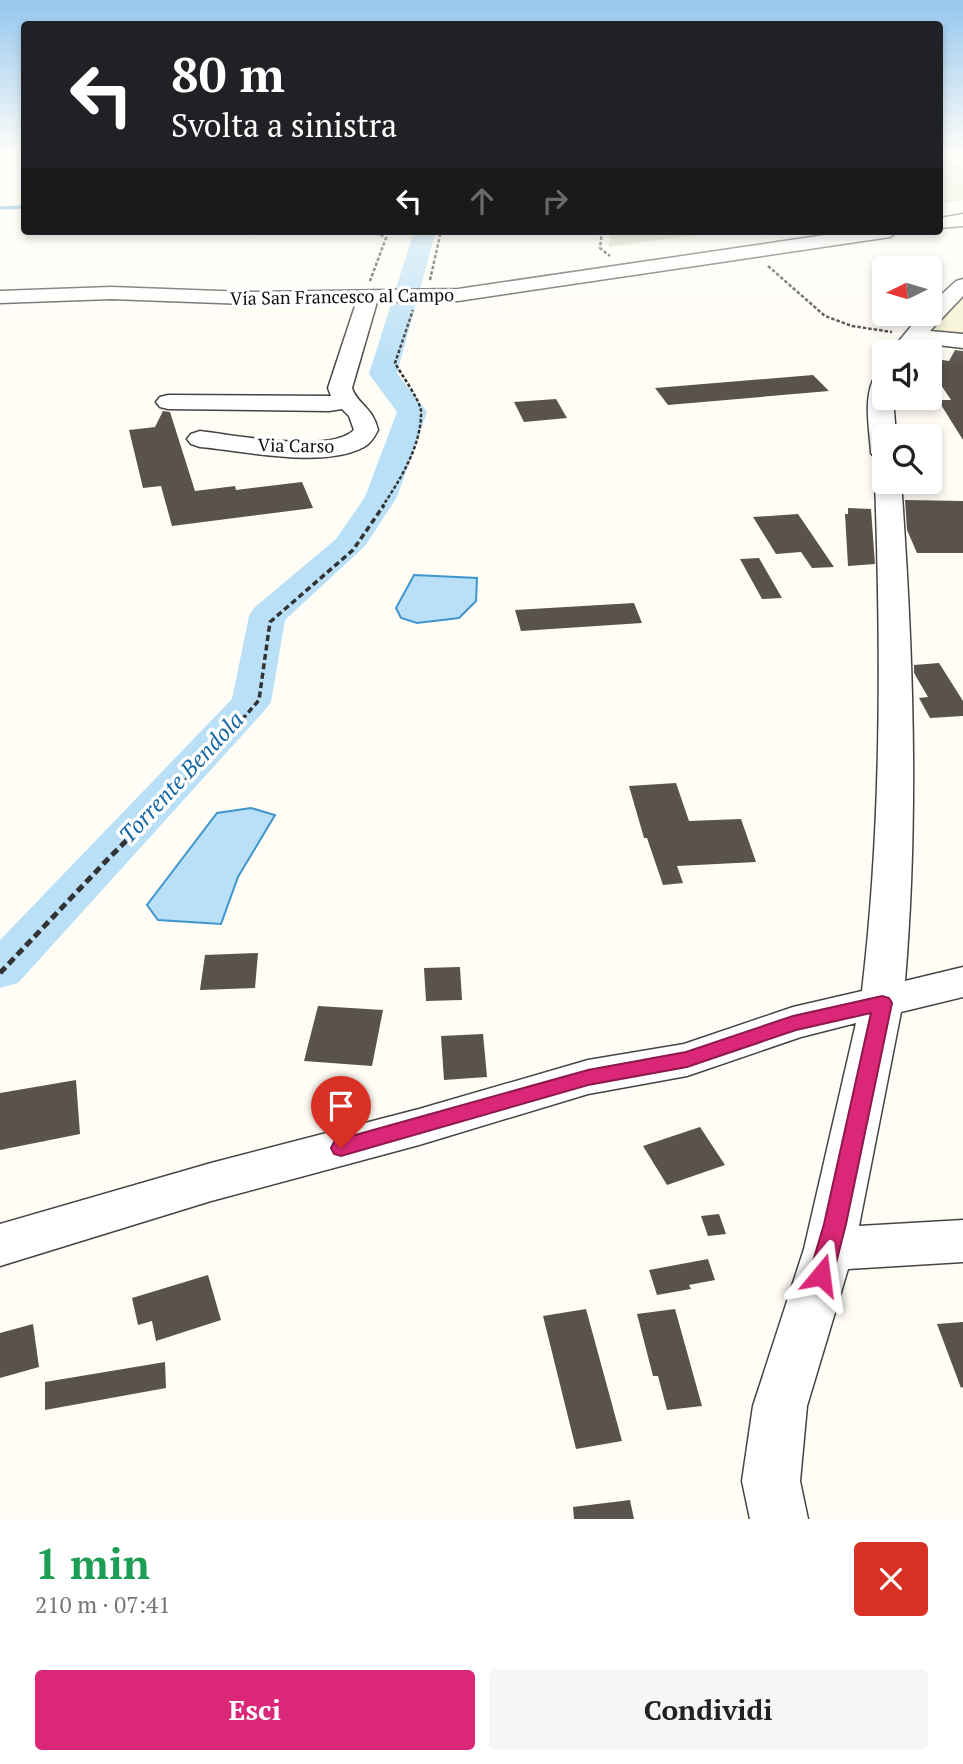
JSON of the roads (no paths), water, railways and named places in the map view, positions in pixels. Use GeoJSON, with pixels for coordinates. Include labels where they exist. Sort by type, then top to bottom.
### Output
{"type":"FeatureCollection","features":[{"type":"Feature","properties":{"kind":"street","name":"Via San Francesco al Campo"},"geometry":{"type":"LineString","coordinates":[[0,297],[111,293],[233,298],[411,298],[458,295],[864,235]]}},
{"type":"Feature","properties":{"kind":"street"},"geometry":{"type":"LineString","coordinates":[[911,340],[963,285]]}},
{"type":"Feature","properties":{"kind":"street"},"geometry":{"type":"LineString","coordinates":[[346,401],[340,394],[340,388],[366,298]]}},
{"type":"Feature","properties":{"kind":"street"},"geometry":{"type":"LineString","coordinates":[[942,342],[963,341]]}},
{"type":"Feature","properties":{"kind":"street"},"geometry":{"type":"LineString","coordinates":[[168,402],[329,404],[346,401]]}},
{"type":"Feature","properties":{"kind":"street","name":"Via Carso"},"geometry":{"type":"LineString","coordinates":[[200,439],[288,447],[339,447],[353,443],[366,430],[362,414],[346,401]]}},
{"type":"Feature","properties":{"kind":"street"},"geometry":{"type":"LineString","coordinates":[[779,1519],[771,1481],[780,1406],[829,1249],[882,1003],[893,895],[895,611],[889,494]]}},
{"type":"Feature","properties":{"kind":"street"},"geometry":{"type":"LineString","coordinates":[[0,1245],[211,1182],[419,1127],[588,1077],[687,1060],[793,1023],[963,982]]}},
{"type":"Feature","properties":{"kind":"street"},"geometry":{"type":"LineString","coordinates":[[829,1249],[963,1241]]}},
{"type":"Feature","properties":{"kind":"water"},"geometry":{"type":"Polygon","coordinates":[[[414,575],[477,578],[476,601],[459,618],[417,623],[401,618],[396,608],[414,575]]]}},
{"type":"Feature","properties":{"kind":"water"},"geometry":{"type":"Polygon","coordinates":[[[251,808],[275,815],[238,877],[221,924],[158,920],[147,905],[217,813],[251,808]]]}},
{"type":"Feature","properties":{"kind":"waterway","name":"Torrente Bendola"},"geometry":{"type":"LineString","coordinates":[[0,971],[251,702],[267,616],[348,546],[381,497],[412,412],[383,374],[424,235]]}}]}
